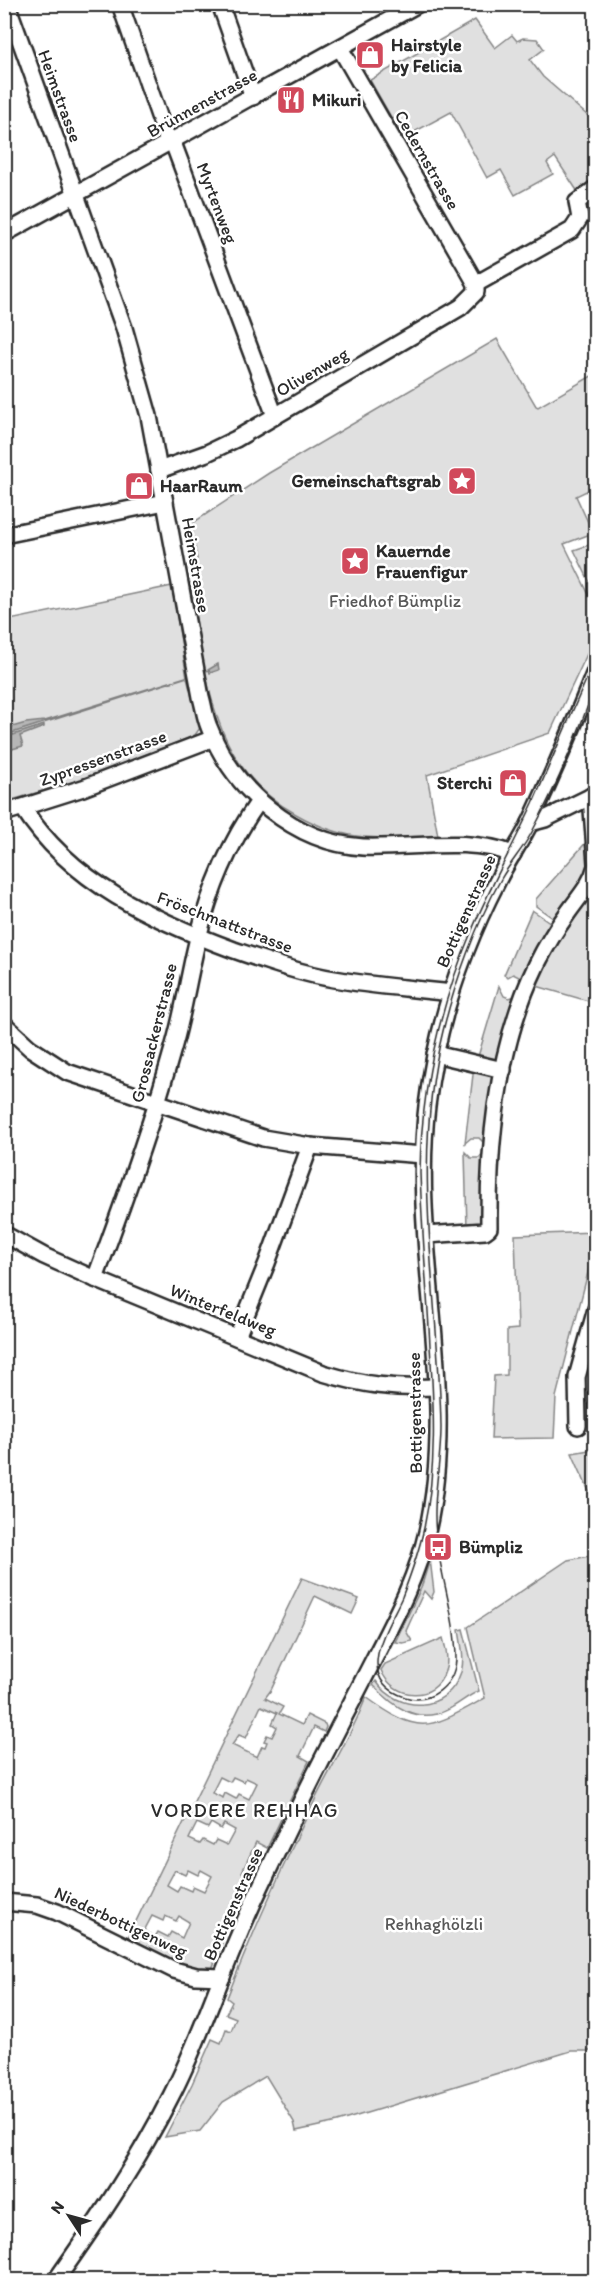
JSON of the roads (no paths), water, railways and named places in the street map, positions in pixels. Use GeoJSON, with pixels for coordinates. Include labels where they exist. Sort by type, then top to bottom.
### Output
{"type":"FeatureCollection","features":[{"type":"Feature","properties":{"kind":"street","name":"Heimstrasse"},"geometry":{"type":"LineString","coordinates":[[7,4],[133,358],[149,416],[201,697],[213,738],[234,773],[259,801],[302,829],[321,838],[347,845],[386,847],[475,845],[513,854]]}},
{"type":"Feature","properties":{"kind":"street","name":"Myrtenweg"},"geometry":{"type":"LineString","coordinates":[[120,4],[166,136],[175,148],[275,416]]}},
{"type":"Feature","properties":{"kind":"street"},"geometry":{"type":"LineString","coordinates":[[220,4],[253,97]]}},
{"type":"Feature","properties":{"kind":"street","name":"Brünnenstrasse"},"geometry":{"type":"LineString","coordinates":[[4,234],[418,4]]}},
{"type":"Feature","properties":{"kind":"street","name":"Cedernstrasse"},"geometry":{"type":"LineString","coordinates":[[340,48],[476,288]]}},
{"type":"Feature","properties":{"kind":"street","name":"Olivenweg"},"geometry":{"type":"LineString","coordinates":[[159,470],[224,446],[461,306],[476,288],[572,230],[580,218],[577,202],[596,188]]}},
{"type":"Feature","properties":{"kind":"street"},"geometry":{"type":"LineString","coordinates":[[4,535],[165,502]]}},
{"type":"Feature","properties":{"kind":"street","name":"Bottigenstrasse"},"geometry":{"type":"LineString","coordinates":[[56,2280],[143,2147],[170,2099],[193,2050],[241,1931],[304,1797],[397,1615],[417,1569],[427,1532],[438,1447],[423,1155],[426,1108],[435,1054],[451,993],[484,907],[589,707],[596,669]]}},
{"type":"Feature","properties":{"kind":"street","name":"Zypressenstrasse"},"geometry":{"type":"LineString","coordinates":[[4,813],[93,784],[213,738]]}},
{"type":"Feature","properties":{"kind":"street"},"geometry":{"type":"LineString","coordinates":[[426,1235],[485,1231],[489,1228],[491,1157],[503,1070],[516,1014],[535,968],[555,931],[591,882],[596,865],[593,795],[545,819],[530,823]]}},
{"type":"Feature","properties":{"kind":"street","name":"Grossackerstrasse"},"geometry":{"type":"LineString","coordinates":[[95,1279],[158,1104],[175,1041],[198,937],[214,885],[243,825],[259,801]]}},
{"type":"Feature","properties":{"kind":"street","name":"Fröschmattstrasse"},"geometry":{"type":"LineString","coordinates":[[23,808],[47,841],[84,876],[149,915],[198,937],[276,964],[331,979],[451,993]]}},
{"type":"Feature","properties":{"kind":"street"},"geometry":{"type":"LineString","coordinates":[[4,1024],[34,1052],[68,1072],[263,1138],[310,1146],[423,1155]]}},
{"type":"Feature","properties":{"kind":"street"},"geometry":{"type":"LineString","coordinates":[[435,1054],[503,1070]]}},
{"type":"Feature","properties":{"kind":"street"},"geometry":{"type":"LineString","coordinates":[[237,1337],[310,1146]]}},
{"type":"Feature","properties":{"kind":"street","name":"Winterfeldweg"},"geometry":{"type":"LineString","coordinates":[[4,1234],[44,1256],[95,1279],[323,1373],[382,1387],[436,1387]]}},
{"type":"Feature","properties":{"kind":"street"},"geometry":{"type":"LineString","coordinates":[[578,1426],[577,1377],[596,1309]]}},
{"type":"Feature","properties":{"kind":"street","name":"Niederbottigenweg"},"geometry":{"type":"LineString","coordinates":[[4,1902],[37,1905],[57,1912],[174,1970],[196,1976],[222,1977]]}},
{"type":"Feature","properties":{"kind":"tram line"},"geometry":{"type":"LineString","coordinates":[[596,658],[533,803],[486,898],[460,959],[441,1019],[428,1079],[420,1173],[433,1392],[433,1460],[428,1505],[417,1554],[402,1597],[383,1638],[378,1652],[377,1666],[380,1678],[389,1689],[415,1699],[440,1691],[451,1677],[456,1660],[453,1628],[438,1550],[435,1521],[441,1427],[427,1179],[428,1130],[433,1080],[448,1012],[475,934],[501,879],[528,838],[550,796],[575,739],[596,682]]}},
{"type":"Feature","properties":{"kind":"place","name":"Hairstyle by Felicia"},"geometry":{"type":"Point","coordinates":[370,55]}},
{"type":"Feature","properties":{"kind":"place","name":"Mikuri"},"geometry":{"type":"Point","coordinates":[291,100]}},
{"type":"Feature","properties":{"kind":"place","name":"Gemeinschaftsgrab"},"geometry":{"type":"Point","coordinates":[462,481]}},
{"type":"Feature","properties":{"kind":"place","name":"HaarRaum"},"geometry":{"type":"Point","coordinates":[139,486]}},
{"type":"Feature","properties":{"kind":"place","name":"Kauernde Frauenfigur"},"geometry":{"type":"Point","coordinates":[355,561]}},
{"type":"Feature","properties":{"kind":"place","name":"Sterchi"},"geometry":{"type":"Point","coordinates":[513,783]}},
{"type":"Feature","properties":{"kind":"place","name":"Bümpliz"},"geometry":{"type":"Point","coordinates":[438,1547]}},
{"type":"Feature","properties":{"kind":"district","name":"VORDERE REHHAG"},"geometry":{"type":"Point","coordinates":[245,1810]}},
{"type":"Feature","properties":{"kind":"park label","name":"Friedhof Bümpliz"},"geometry":{"type":"Point","coordinates":[395,601]}},
{"type":"Feature","properties":{"kind":"park label","name":"Rehhaghölzli"},"geometry":{"type":"Point","coordinates":[434,1924]}}]}
